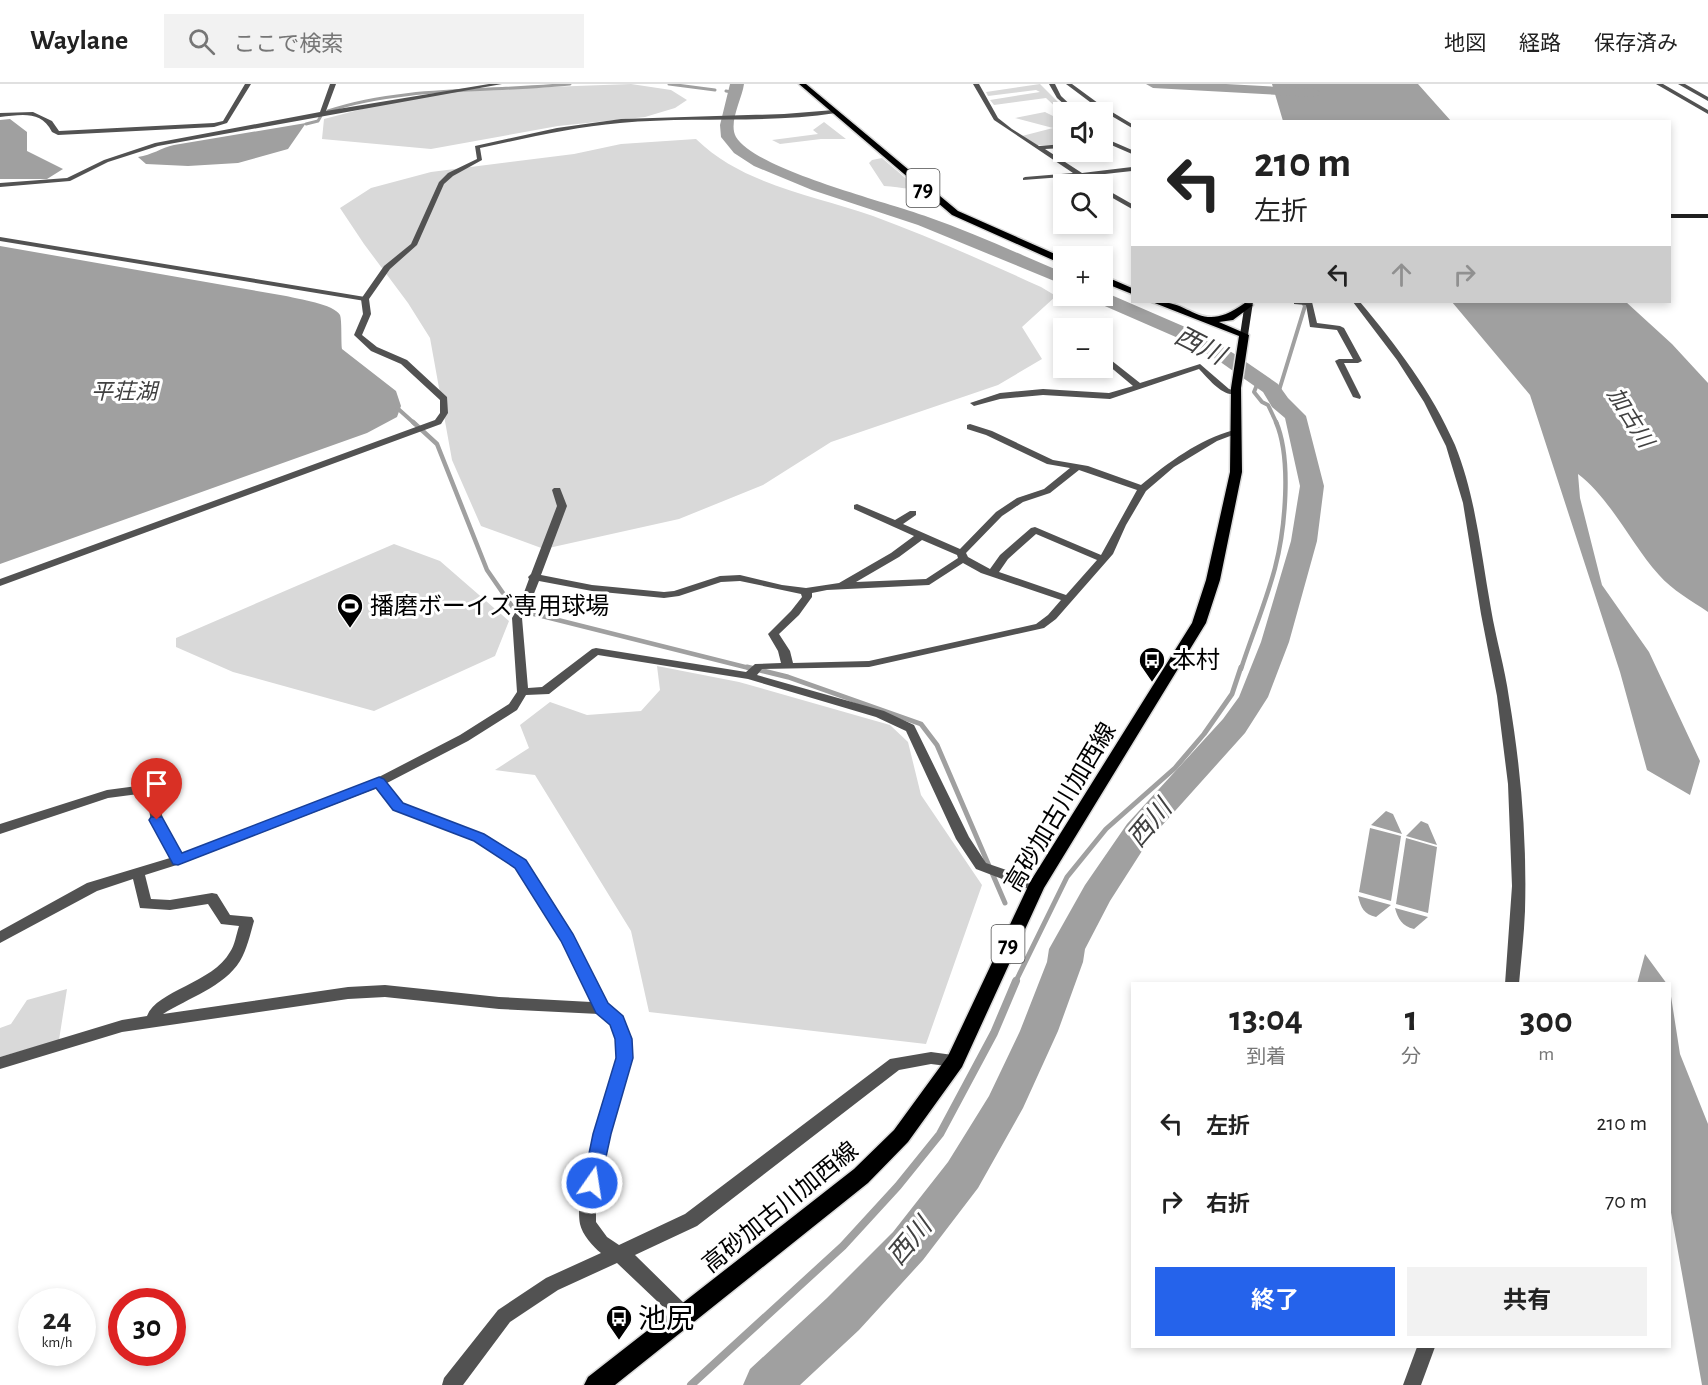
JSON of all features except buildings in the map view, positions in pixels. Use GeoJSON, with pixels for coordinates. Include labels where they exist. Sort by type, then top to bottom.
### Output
{"type":"FeatureCollection","features":[{"type":"Feature","properties":{"kind":"main road","name":"79"},"geometry":{"type":"LineString","coordinates":[[802,84],[955,213],[977,225],[1053,257]]}},
{"type":"Feature","properties":{"kind":"main road"},"geometry":{"type":"LineString","coordinates":[[1671,216],[1708,216]]}},
{"type":"Feature","properties":{"kind":"main road"},"geometry":{"type":"LineString","coordinates":[[1113,283],[1131,291]]}},
{"type":"Feature","properties":{"kind":"main road"},"geometry":{"type":"LineString","coordinates":[[1159,303],[1242,340],[1249,303]]}},
{"type":"Feature","properties":{"kind":"main road"},"geometry":{"type":"LineString","coordinates":[[1199,319],[1230,318],[1249,303]]}},
{"type":"Feature","properties":{"kind":"main road","name":"高砂加古川加西線"},"geometry":{"type":"LineString","coordinates":[[596,1385],[861,1176],[901,1136],[955,1061],[1036,886],[1199,623],[1213,580],[1236,472],[1234,433],[1236,389],[1242,340]]}},
{"type":"Feature","properties":{"kind":"street"},"geometry":{"type":"LineString","coordinates":[[0,115],[31,112],[50,122],[54,131],[58,133],[214,125],[225,122],[248,84],[257,84]]}},
{"type":"Feature","properties":{"kind":"street"},"geometry":{"type":"LineString","coordinates":[[322,113],[333,84]]}},
{"type":"Feature","properties":{"kind":"street"},"geometry":{"type":"LineString","coordinates":[[0,185],[68,180],[106,161],[157,144],[474,86],[499,84]]}},
{"type":"Feature","properties":{"kind":"street"},"geometry":{"type":"LineString","coordinates":[[976,84],[996,118],[1010,130],[1078,174],[1131,169]]}},
{"type":"Feature","properties":{"kind":"street"},"geometry":{"type":"LineString","coordinates":[[1052,84],[1065,102]]}},
{"type":"Feature","properties":{"kind":"street"},"geometry":{"type":"LineString","coordinates":[[1069,84],[1131,125]]}},
{"type":"Feature","properties":{"kind":"street"},"geometry":{"type":"LineString","coordinates":[[1659,84],[1708,112]]}},
{"type":"Feature","properties":{"kind":"street"},"geometry":{"type":"LineString","coordinates":[[1681,84],[1708,99]]}},
{"type":"Feature","properties":{"kind":"street"},"geometry":{"type":"LineString","coordinates":[[0,239],[365,298],[372,293],[382,273],[390,264],[403,257],[417,241],[434,199],[447,176],[474,165],[480,159],[477,147],[599,123],[834,112]]}},
{"type":"Feature","properties":{"kind":"street"},"geometry":{"type":"LineString","coordinates":[[1113,145],[1131,152]]}},
{"type":"Feature","properties":{"kind":"street"},"geometry":{"type":"LineString","coordinates":[[1038,148],[1053,147]]}},
{"type":"Feature","properties":{"kind":"street"},"geometry":{"type":"LineString","coordinates":[[1025,179],[1053,176]]}},
{"type":"Feature","properties":{"kind":"street"},"geometry":{"type":"LineString","coordinates":[[1113,196],[1131,206]]}},
{"type":"Feature","properties":{"kind":"street"},"geometry":{"type":"LineString","coordinates":[[0,583],[438,422],[444,413],[444,399],[404,362],[374,349],[358,334],[367,314],[365,298]]}},
{"type":"Feature","properties":{"kind":"street"},"geometry":{"type":"LineString","coordinates":[[1310,303],[1313,325],[1340,328],[1358,361],[1339,361],[1357,397]]}},
{"type":"Feature","properties":{"kind":"street"},"geometry":{"type":"LineString","coordinates":[[1357,303],[1397,355],[1448,442],[1458,467],[1469,511],[1505,706],[1516,821],[1518,911],[1512,982]]}},
{"type":"Feature","properties":{"kind":"street"},"geometry":{"type":"LineString","coordinates":[[1113,364],[1140,387]]}},
{"type":"Feature","properties":{"kind":"street"},"geometry":{"type":"LineString","coordinates":[[974,403],[1000,396],[1043,392],[1110,396],[1200,366],[1227,391],[1236,389]]}},
{"type":"Feature","properties":{"kind":"street"},"geometry":{"type":"LineString","coordinates":[[970,427],[989,433],[1050,462],[1092,470],[1142,489]]}},
{"type":"Feature","properties":{"kind":"street"},"geometry":{"type":"LineString","coordinates":[[749,676],[759,666],[869,664],[1040,626],[1052,617],[1109,552],[1121,525],[1142,489],[1171,465],[1218,436],[1234,433]]}},
{"type":"Feature","properties":{"kind":"street"},"geometry":{"type":"LineString","coordinates":[[533,577],[592,588],[664,595],[675,594],[720,579],[740,578],[806,591],[842,586],[929,582],[962,556],[999,514],[1020,500],[1047,491],[1077,467]]}},
{"type":"Feature","properties":{"kind":"street"},"geometry":{"type":"LineString","coordinates":[[0,938],[92,887],[178,860],[379,782],[464,738],[513,708],[523,692],[517,618],[524,606],[533,577],[562,506],[557,490]]}},
{"type":"Feature","properties":{"kind":"street"},"geometry":{"type":"LineString","coordinates":[[857,507],[921,536],[993,573],[1067,600]]}},
{"type":"Feature","properties":{"kind":"street"},"geometry":{"type":"LineString","coordinates":[[896,524],[913,513]]}},
{"type":"Feature","properties":{"kind":"street"},"geometry":{"type":"LineString","coordinates":[[993,573],[1004,557],[1035,530],[1103,558]]}},
{"type":"Feature","properties":{"kind":"street"},"geometry":{"type":"LineString","coordinates":[[842,586],[895,555],[921,536]]}},
{"type":"Feature","properties":{"kind":"street"},"geometry":{"type":"LineString","coordinates":[[788,666],[784,651],[773,634],[795,613],[807,597],[806,591]]}},
{"type":"Feature","properties":{"kind":"street"},"geometry":{"type":"LineString","coordinates":[[523,692],[545,692],[596,651],[749,676],[880,714],[910,728],[963,839],[981,866],[1036,886]]}},
{"type":"Feature","properties":{"kind":"street"},"geometry":{"type":"LineString","coordinates":[[379,782],[398,806],[479,838],[521,864],[568,939],[602,1008],[617,1021],[624,1039],[624,1058],[602,1134],[588,1199],[588,1224],[601,1243],[628,1260],[684,1315]]}},
{"type":"Feature","properties":{"kind":"street"},"geometry":{"type":"LineString","coordinates":[[0,829],[107,794],[152,788],[157,820],[178,860]]}},
{"type":"Feature","properties":{"kind":"street"},"geometry":{"type":"LineString","coordinates":[[138,872],[145,904],[170,905],[212,898],[226,920],[247,921],[239,949],[232,962],[221,972],[157,1010],[153,1021]]}},
{"type":"Feature","properties":{"kind":"street"},"geometry":{"type":"LineString","coordinates":[[0,1063],[122,1026],[326,996],[385,991],[499,1003],[602,1008]]}},
{"type":"Feature","properties":{"kind":"street"},"geometry":{"type":"LineString","coordinates":[[451,1385],[504,1316],[552,1284],[617,1252],[691,1220],[895,1064],[931,1058],[955,1061]]}},
{"type":"Feature","properties":{"kind":"street"},"geometry":{"type":"LineString","coordinates":[[1412,1385],[1426,1348]]}},
{"type":"Feature","properties":{"kind":"shaded area"},"geometry":{"type":"Polygon","coordinates":[[[631,84],[671,90],[687,100],[675,108],[645,117],[558,126],[431,149],[322,139],[324,119],[393,101],[468,90],[631,84]]]}},
{"type":"Feature","properties":{"kind":"shaded area"},"geometry":{"type":"Polygon","coordinates":[[[1040,84],[1058,102],[1053,102],[1053,105],[1046,98],[994,105],[990,100],[1040,92],[1036,90],[988,96],[986,92],[1040,84]]]}},
{"type":"Feature","properties":{"kind":"shaded area"},"geometry":{"type":"Polygon","coordinates":[[[1045,112],[1053,116],[1053,128],[1015,118],[1045,112]]]}},
{"type":"Feature","properties":{"kind":"shaded area"},"geometry":{"type":"Polygon","coordinates":[[[824,122],[846,139],[821,139],[780,144],[772,140],[818,134],[813,130],[824,122]]]}},
{"type":"Feature","properties":{"kind":"shaded area"},"geometry":{"type":"Polygon","coordinates":[[[1053,128],[1053,145],[1037,145],[1022,136],[1053,128]]]}},
{"type":"Feature","properties":{"kind":"shaded area"},"geometry":{"type":"Polygon","coordinates":[[[696,139],[715,155],[757,178],[894,224],[1041,287],[1053,294],[1053,299],[1022,327],[1042,359],[998,385],[831,442],[763,485],[679,519],[544,549],[481,526],[452,460],[430,338],[408,303],[340,208],[371,188],[431,172],[574,154],[621,144],[696,139]]]}},
{"type":"Feature","properties":{"kind":"shaded area"},"geometry":{"type":"Polygon","coordinates":[[[882,158],[917,188],[884,186],[869,163],[882,158]]]}},
{"type":"Feature","properties":{"kind":"shaded area","name":"播磨ボーイズ専用球場"},"geometry":{"type":"Polygon","coordinates":[[[394,544],[440,561],[509,621],[495,656],[374,711],[233,672],[176,647],[176,638],[394,544]]]}},
{"type":"Feature","properties":{"kind":"shaded area"},"geometry":{"type":"Polygon","coordinates":[[[657,666],[739,682],[890,725],[908,742],[921,795],[982,885],[926,1044],[649,1012],[631,931],[535,775],[495,770],[529,748],[520,725],[550,702],[587,715],[641,711],[660,690],[657,666]]]}},
{"type":"Feature","properties":{"kind":"shaded area"},"geometry":{"type":"Polygon","coordinates":[[[67,989],[59,1040],[0,1057],[0,1028],[11,1024],[27,1000],[67,989]]]}},
{"type":"Feature","properties":{"kind":"water"},"geometry":{"type":"Polygon","coordinates":[[[1272,84],[1418,84],[1450,120],[1283,120],[1272,84]]]}},
{"type":"Feature","properties":{"kind":"water"},"geometry":{"type":"Polygon","coordinates":[[[10,119],[27,132],[27,151],[63,169],[47,179],[0,179],[0,120],[10,119]]]}},
{"type":"Feature","properties":{"kind":"water"},"geometry":{"type":"Polygon","coordinates":[[[306,123],[288,149],[238,163],[188,166],[146,164],[138,157],[174,145],[306,123]]]}},
{"type":"Feature","properties":{"kind":"water","name":"平荘湖"},"geometry":{"type":"Polygon","coordinates":[[[0,246],[286,296],[331,308],[340,315],[342,349],[396,391],[401,406],[397,417],[367,433],[0,564],[0,246]]]}},
{"type":"Feature","properties":{"kind":"water","name":"加古川"},"geometry":{"type":"Polygon","coordinates":[[[1453,303],[1627,303],[1672,344],[1708,383],[1708,612],[1659,575],[1601,496],[1578,474],[1580,498],[1602,585],[1649,652],[1700,761],[1690,795],[1647,770],[1620,672],[1530,395],[1453,303]]]}},
{"type":"Feature","properties":{"kind":"water"},"geometry":{"type":"Polygon","coordinates":[[[1386,811],[1393,814],[1402,834],[1371,825],[1386,811]]]}},
{"type":"Feature","properties":{"kind":"water"},"geometry":{"type":"Polygon","coordinates":[[[1421,821],[1428,824],[1437,845],[1406,836],[1421,821]]]}},
{"type":"Feature","properties":{"kind":"water"},"geometry":{"type":"Polygon","coordinates":[[[1370,828],[1401,836],[1391,901],[1359,892],[1370,828]]]}},
{"type":"Feature","properties":{"kind":"water"},"geometry":{"type":"Polygon","coordinates":[[[1406,838],[1437,847],[1428,913],[1396,904],[1406,838]]]}},
{"type":"Feature","properties":{"kind":"water"},"geometry":{"type":"Polygon","coordinates":[[[1358,896],[1391,905],[1376,917],[1364,910],[1358,896]]]}},
{"type":"Feature","properties":{"kind":"water"},"geometry":{"type":"Polygon","coordinates":[[[1395,908],[1428,917],[1414,929],[1401,922],[1395,908]]]}},
{"type":"Feature","properties":{"kind":"water"},"geometry":{"type":"Polygon","coordinates":[[[1645,954],[1666,982],[1638,982],[1645,954]]]}},
{"type":"Feature","properties":{"kind":"water"},"geometry":{"type":"Polygon","coordinates":[[[1671,996],[1680,1054],[1708,1124],[1708,1385],[1702,1385],[1671,1213],[1671,996]]]}},
{"type":"Feature","properties":{"kind":"waterway"},"geometry":{"type":"LineString","coordinates":[[328,111],[386,97],[570,84]]}},
{"type":"Feature","properties":{"kind":"waterway"},"geometry":{"type":"LineString","coordinates":[[669,84],[715,90]]}},
{"type":"Feature","properties":{"kind":"waterway","name":"西川"},"geometry":{"type":"LineString","coordinates":[[737,84],[727,131],[728,137],[739,150],[787,175],[924,221],[1053,275]]}},
{"type":"Feature","properties":{"kind":"waterway"},"geometry":{"type":"LineString","coordinates":[[1153,84],[1315,93]]}},
{"type":"Feature","properties":{"kind":"waterway"},"geometry":{"type":"LineString","coordinates":[[726,91],[737,93]]}},
{"type":"Feature","properties":{"kind":"waterway"},"geometry":{"type":"LineString","coordinates":[[306,124],[318,121],[322,114]]}},
{"type":"Feature","properties":{"kind":"waterway","name":"西川"},"geometry":{"type":"LineString","coordinates":[[766,1385],[843,1314],[908,1246],[963,1175],[1003,1108],[1039,1031],[1065,962],[1067,949],[1097,894],[1138,832],[1234,726],[1253,697],[1275,642],[1304,541],[1312,486],[1295,416],[1280,402],[1271,388],[1226,357],[1192,337],[1113,303]]}},
{"type":"Feature","properties":{"kind":"waterway"},"geometry":{"type":"LineString","coordinates":[[1277,397],[1305,306],[1304,303]]}},
{"type":"Feature","properties":{"kind":"waterway"},"geometry":{"type":"LineString","coordinates":[[1259,380],[1254,392],[1262,402],[1268,405],[1277,424]]}},
{"type":"Feature","properties":{"kind":"waterway"},"geometry":{"type":"LineString","coordinates":[[395,406],[415,424]]}},
{"type":"Feature","properties":{"kind":"waterway"},"geometry":{"type":"LineString","coordinates":[[413,422],[437,444],[487,570],[514,609],[753,669]]}},
{"type":"Feature","properties":{"kind":"waterway"},"geometry":{"type":"LineString","coordinates":[[1241,669],[1271,581],[1282,534],[1285,495],[1284,455],[1276,422]]}},
{"type":"Feature","properties":{"kind":"waterway"},"geometry":{"type":"LineString","coordinates":[[747,667],[788,677],[921,724],[937,745],[1005,903]]}},
{"type":"Feature","properties":{"kind":"waterway"},"geometry":{"type":"LineString","coordinates":[[1015,983],[1067,877],[1106,829],[1175,768],[1204,734],[1232,694],[1241,667]]}},
{"type":"Feature","properties":{"kind":"waterway"},"geometry":{"type":"LineString","coordinates":[[691,1385],[843,1246],[898,1186],[940,1134],[994,1033],[1016,981]]}},
{"type":"Feature","properties":{"kind":"place","name":"播磨ボーイズ専用球場"},"geometry":{"type":"Point","coordinates":[350,629]}},
{"type":"Feature","properties":{"kind":"place","name":"本村"},"geometry":{"type":"Point","coordinates":[1152,683]}},
{"type":"Feature","properties":{"kind":"place","name":"池尻"},"geometry":{"type":"Point","coordinates":[619,1341]}},
{"type":"Feature","properties":{"kind":"route"},"geometry":{"type":"LineString","coordinates":[[157,820],[178,860],[379,782],[398,806],[479,838],[521,864],[568,939],[602,1008],[617,1021],[624,1039],[624,1058],[620,1080],[602,1134],[592,1183]]}}]}
